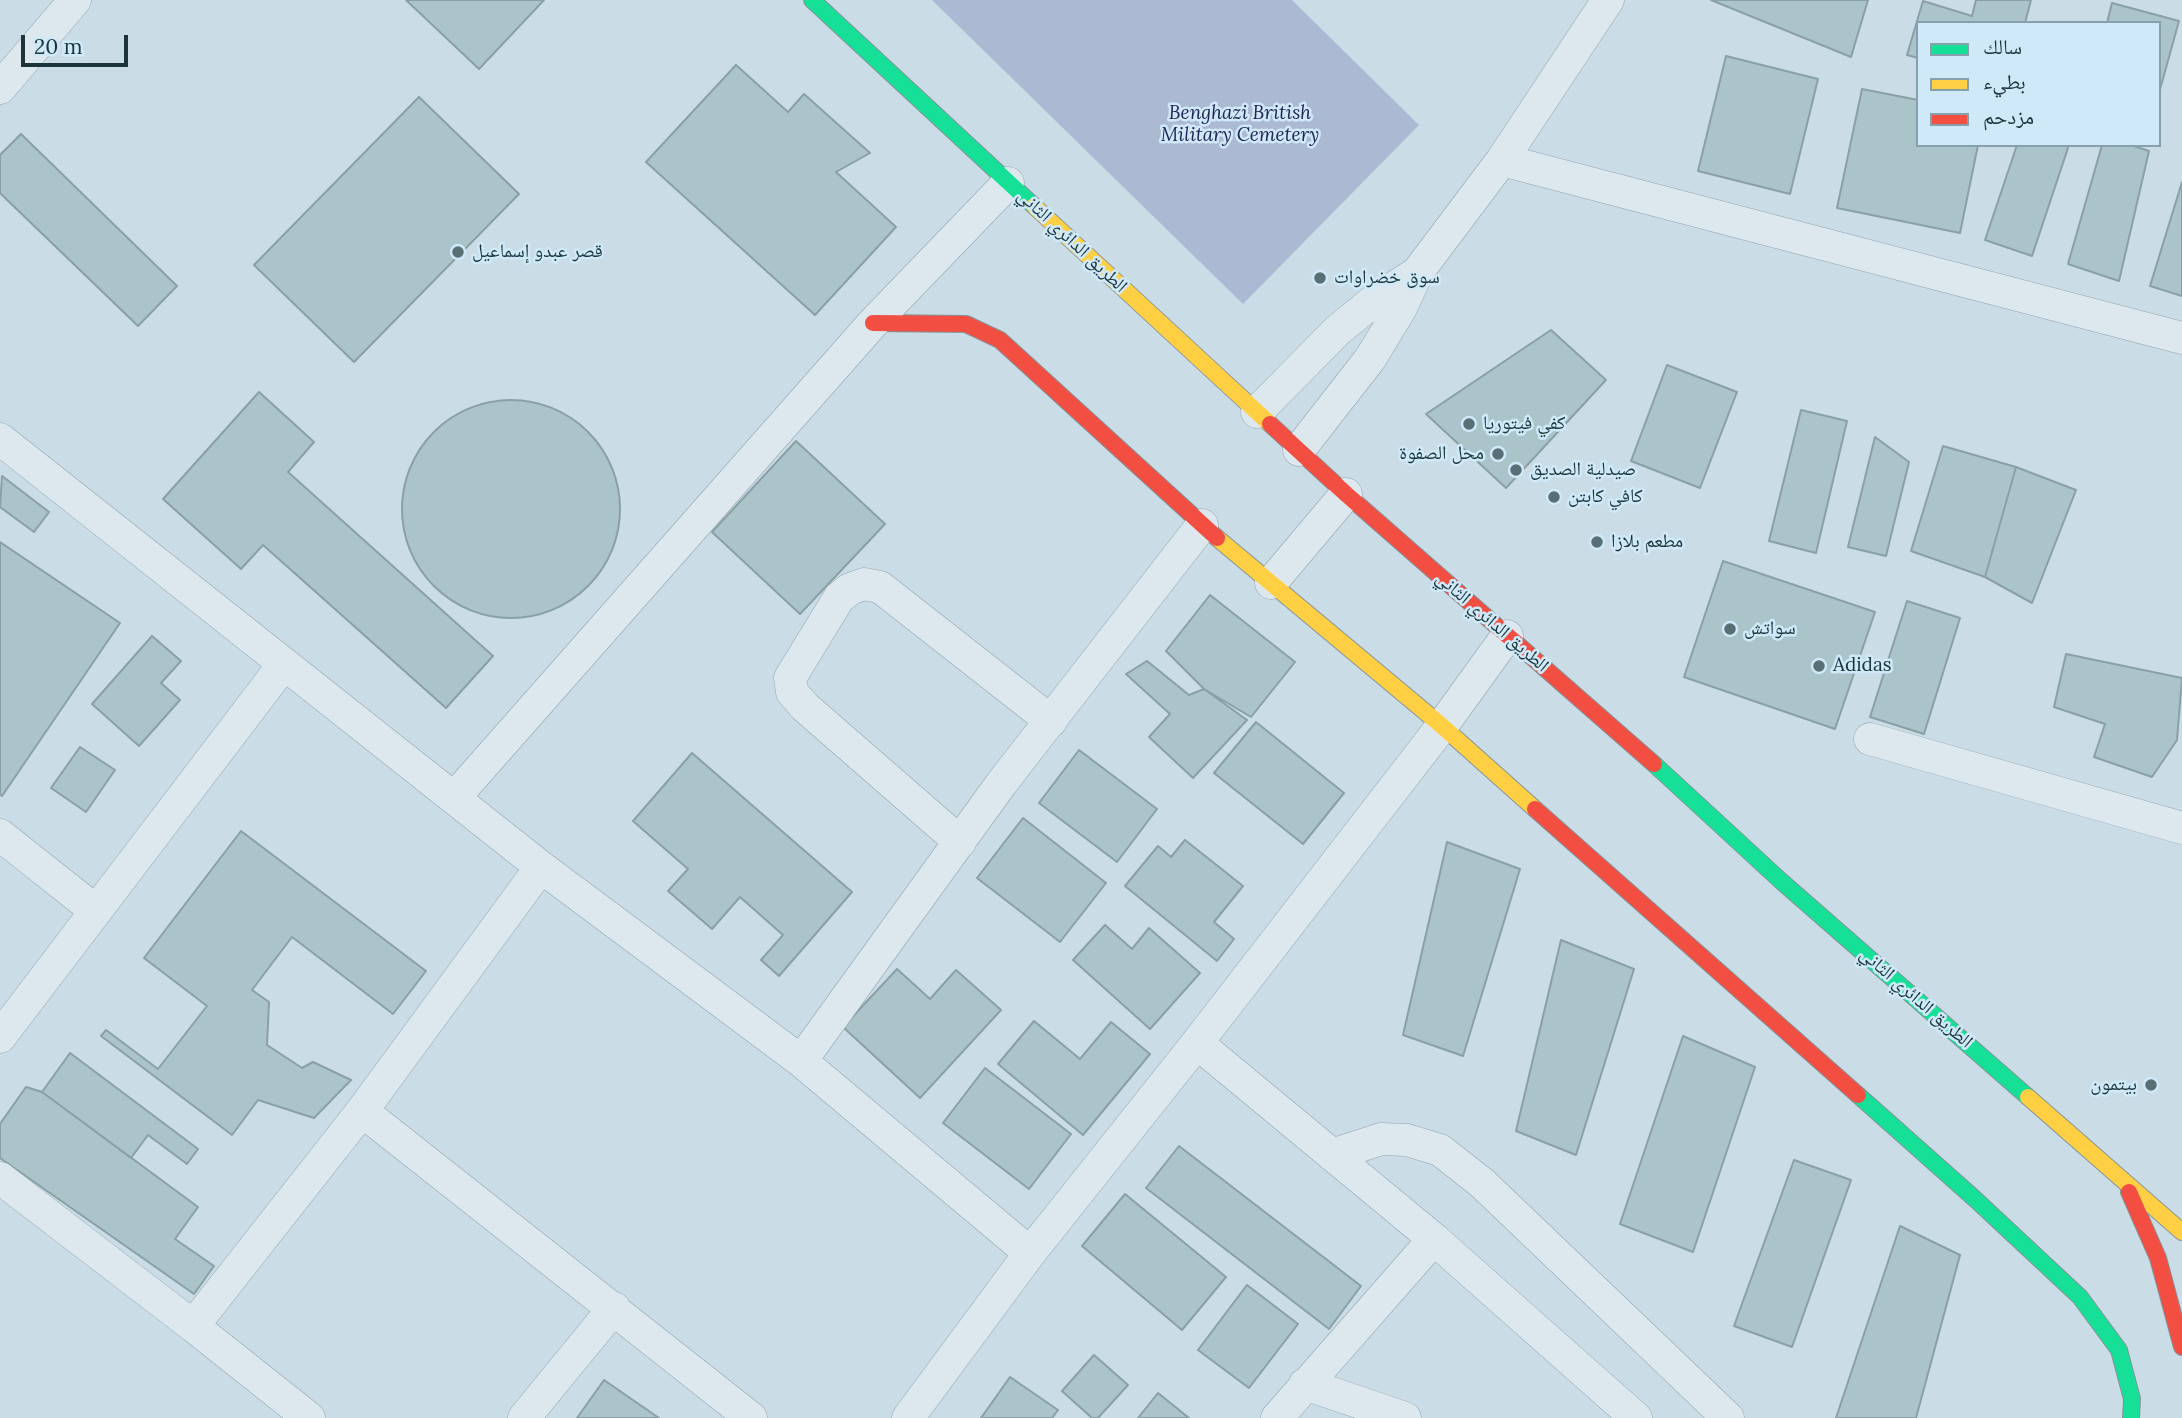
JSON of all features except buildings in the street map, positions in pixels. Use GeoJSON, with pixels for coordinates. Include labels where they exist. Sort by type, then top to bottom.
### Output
{"type":"FeatureCollection","features":[{"type":"Feature","properties":{"kind":"main road","name":"الطريق الدائري الثاني"},"geometry":{"type":"LineString","coordinates":[[815,1],[1346,494],[1632,743],[1781,881],[2182,1232]]}},
{"type":"Feature","properties":{"kind":"main road"},"geometry":{"type":"LineString","coordinates":[[873,323],[966,324],[1000,340],[1033,368],[1202,525],[1441,726],[1975,1199],[2080,1297],[2119,1350],[2132,1399],[2131,1418]]}},
{"type":"Feature","properties":{"kind":"main road"},"geometry":{"type":"LineString","coordinates":[[2122,1177],[2158,1258],[2182,1347]]}},
{"type":"Feature","properties":{"kind":"street"},"geometry":{"type":"LineString","coordinates":[[0,88],[10,55],[75,0]]}},
{"type":"Feature","properties":{"kind":"street"},"geometry":{"type":"LineString","coordinates":[[1300,450],[1370,359],[1401,308],[1417,273],[1502,160],[1608,0]]}},
{"type":"Feature","properties":{"kind":"street"},"geometry":{"type":"LineString","coordinates":[[1502,160],[2182,338]]}},
{"type":"Feature","properties":{"kind":"street"},"geometry":{"type":"LineString","coordinates":[[454,798],[873,323],[1008,183]]}},
{"type":"Feature","properties":{"kind":"street"},"geometry":{"type":"LineString","coordinates":[[1258,412],[1338,330],[1376,299],[1417,273]]}},
{"type":"Feature","properties":{"kind":"street"},"geometry":{"type":"LineString","coordinates":[[0,439],[541,867],[800,1061],[1030,1253]]}},
{"type":"Feature","properties":{"kind":"street"},"geometry":{"type":"LineString","coordinates":[[1271,583],[1346,494]]}},
{"type":"Feature","properties":{"kind":"street"},"geometry":{"type":"LineString","coordinates":[[800,1061],[1001,784],[1202,525]]}},
{"type":"Feature","properties":{"kind":"street"},"geometry":{"type":"LineString","coordinates":[[960,842],[792,692],[790,678],[799,660],[839,598],[850,589],[864,584],[880,587],[1051,721]]}},
{"type":"Feature","properties":{"kind":"street"},"geometry":{"type":"LineString","coordinates":[[908,1418],[1030,1253],[1197,1043],[1507,636]]}},
{"type":"Feature","properties":{"kind":"street"},"geometry":{"type":"LineString","coordinates":[[0,1037],[284,664]]}},
{"type":"Feature","properties":{"kind":"street"},"geometry":{"type":"LineString","coordinates":[[1870,738],[2182,828]]}},
{"type":"Feature","properties":{"kind":"street"},"geometry":{"type":"LineString","coordinates":[[0,835],[96,911]]}},
{"type":"Feature","properties":{"kind":"street"},"geometry":{"type":"LineString","coordinates":[[193,1326],[362,1111],[541,867]]}},
{"type":"Feature","properties":{"kind":"street"},"geometry":{"type":"LineString","coordinates":[[1197,1043],[1434,1239],[1636,1418]]}},
{"type":"Feature","properties":{"kind":"street"},"geometry":{"type":"LineString","coordinates":[[362,1111],[751,1418]]}},
{"type":"Feature","properties":{"kind":"street"},"geometry":{"type":"LineString","coordinates":[[1332,1155],[1381,1139],[1407,1140],[1440,1150],[1482,1183],[1728,1418]]}},
{"type":"Feature","properties":{"kind":"street"},"geometry":{"type":"LineString","coordinates":[[0,1178],[309,1418]]}},
{"type":"Feature","properties":{"kind":"street"},"geometry":{"type":"LineString","coordinates":[[1277,1418],[1434,1239]]}},
{"type":"Feature","properties":{"kind":"street"},"geometry":{"type":"LineString","coordinates":[[524,1418],[614,1308]]}},
{"type":"Feature","properties":{"kind":"street"},"geometry":{"type":"LineString","coordinates":[[1305,1384],[1405,1418]]}},
{"type":"Feature","properties":{"kind":"green space","name":"Benghazi British Military Cemetery"},"geometry":{"type":"Polygon","coordinates":[[[932,0],[1292,0],[1419,125],[1243,304],[932,0]]]}},
{"type":"Feature","properties":{"kind":"traffic: fast"},"geometry":{"type":"LineString","coordinates":[[812,0],[1034,206]]}},
{"type":"Feature","properties":{"kind":"traffic: fast"},"geometry":{"type":"LineString","coordinates":[[1654,764],[1781,881],[2028,1097]]}},
{"type":"Feature","properties":{"kind":"traffic: fast"},"geometry":{"type":"LineString","coordinates":[[1858,1095],[2080,1297],[2119,1350],[2132,1399],[2131,1418]]}},
{"type":"Feature","properties":{"kind":"traffic: slow"},"geometry":{"type":"LineString","coordinates":[[1034,206],[1270,424]]}},
{"type":"Feature","properties":{"kind":"traffic: slow"},"geometry":{"type":"LineString","coordinates":[[1217,538],[1442,726],[1535,809]]}},
{"type":"Feature","properties":{"kind":"traffic: slow"},"geometry":{"type":"LineString","coordinates":[[2028,1097],[2182,1232]]}},
{"type":"Feature","properties":{"kind":"traffic: jam"},"geometry":{"type":"LineString","coordinates":[[873,323],[966,324],[1000,340],[1217,538]]}},
{"type":"Feature","properties":{"kind":"traffic: jam"},"geometry":{"type":"LineString","coordinates":[[1270,424],[1654,764]]}},
{"type":"Feature","properties":{"kind":"traffic: jam"},"geometry":{"type":"LineString","coordinates":[[1535,809],[1858,1095]]}},
{"type":"Feature","properties":{"kind":"traffic: jam"},"geometry":{"type":"LineString","coordinates":[[2129,1192],[2158,1258],[2182,1347]]}},
{"type":"Feature","properties":{"kind":"place","name":"قصر عبدو إسماعيل"},"geometry":{"type":"Point","coordinates":[458,252]}},
{"type":"Feature","properties":{"kind":"place","name":"سوق خضراوات"},"geometry":{"type":"Point","coordinates":[1320,278]}},
{"type":"Feature","properties":{"kind":"place","name":"كفي فيتوريا"},"geometry":{"type":"Point","coordinates":[1469,424]}},
{"type":"Feature","properties":{"kind":"place","name":"محل الصفوة"},"geometry":{"type":"Point","coordinates":[1498,454]}},
{"type":"Feature","properties":{"kind":"place","name":"صيدلية الصديق"},"geometry":{"type":"Point","coordinates":[1516,470]}},
{"type":"Feature","properties":{"kind":"place","name":"كافي كابتن"},"geometry":{"type":"Point","coordinates":[1554,497]}},
{"type":"Feature","properties":{"kind":"place","name":"مطعم بلازا"},"geometry":{"type":"Point","coordinates":[1597,542]}},
{"type":"Feature","properties":{"kind":"place","name":"سواتش"},"geometry":{"type":"Point","coordinates":[1730,629]}},
{"type":"Feature","properties":{"kind":"place","name":"Adidas"},"geometry":{"type":"Point","coordinates":[1819,666]}},
{"type":"Feature","properties":{"kind":"place","name":"بيتمون"},"geometry":{"type":"Point","coordinates":[2151,1085]}}]}
